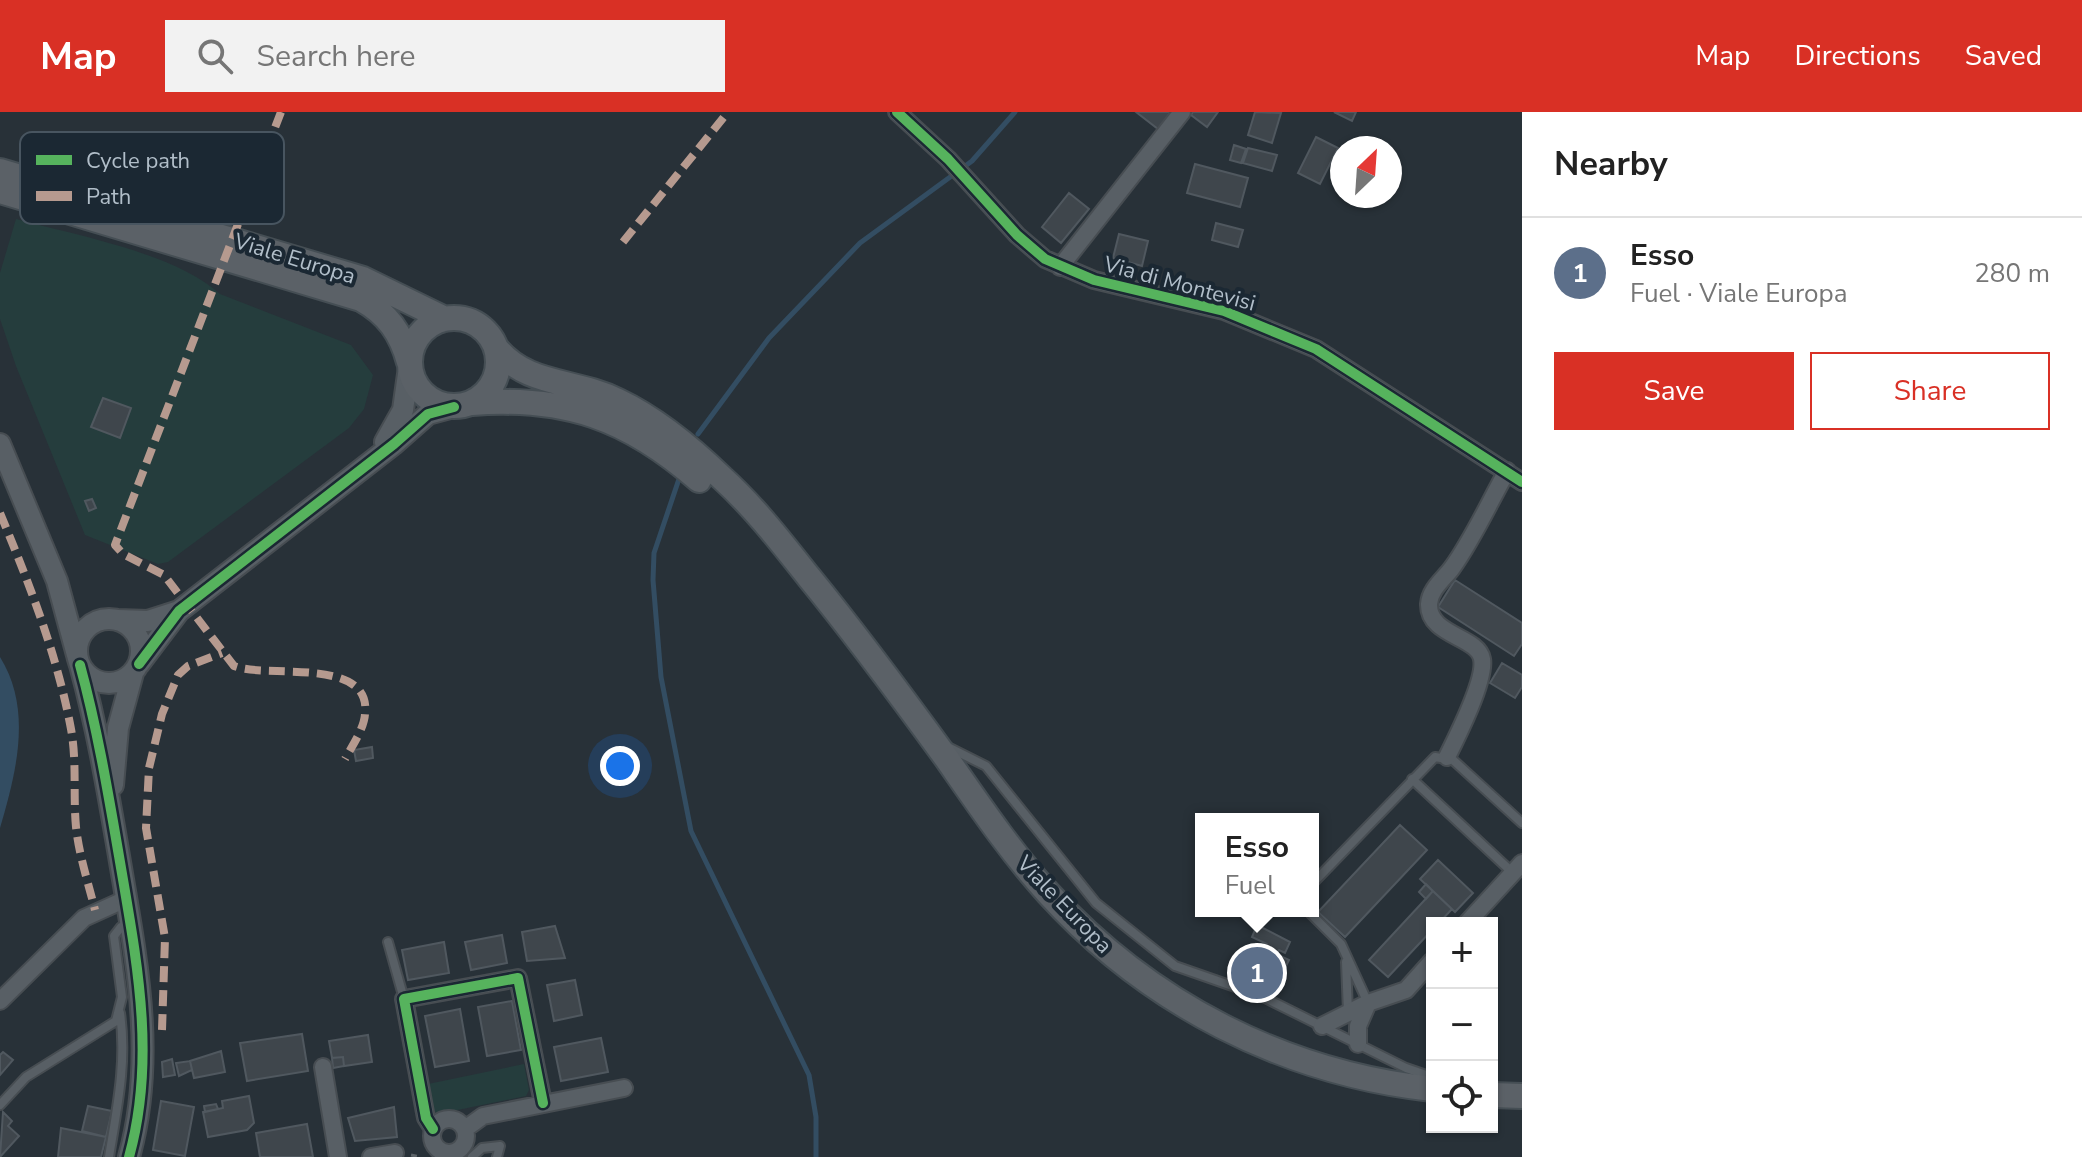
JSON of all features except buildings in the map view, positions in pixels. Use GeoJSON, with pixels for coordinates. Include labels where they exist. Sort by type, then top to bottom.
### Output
{"type":"FeatureCollection","features":[{"type":"Feature","properties":{"kind":"main road","name":"Viale Europa"},"geometry":{"type":"LineString","coordinates":[[0,171],[20,178]]}},
{"type":"Feature","properties":{"kind":"main road","name":"Viale Europa"},"geometry":{"type":"LineString","coordinates":[[0,191],[20,196]]}},
{"type":"Feature","properties":{"kind":"main road","name":"Viale Europa"},"geometry":{"type":"LineString","coordinates":[[128,224],[264,259],[376,283],[445,319],[462,319],[479,326],[496,348],[522,372],[604,395],[663,429],[721,477],[759,514],[853,630],[1016,855],[1049,894],[1091,935],[1150,983],[1207,1019],[1278,1052],[1351,1075],[1426,1088]]}},
{"type":"Feature","properties":{"kind":"main road","name":"Viale Europa"},"geometry":{"type":"LineString","coordinates":[[159,224],[264,259],[371,304],[397,330],[421,392],[436,403],[463,405],[516,400],[554,404],[593,413],[632,430],[695,476],[806,573]]}},
{"type":"Feature","properties":{"kind":"main road"},"geometry":{"type":"LineString","coordinates":[[409,365],[419,334],[445,319]]}},
{"type":"Feature","properties":{"kind":"main road"},"geometry":{"type":"LineString","coordinates":[[463,405],[493,384],[498,366],[496,348]]}},
{"type":"Feature","properties":{"kind":"main road"},"geometry":{"type":"LineString","coordinates":[[1498,1095],[1522,1096]]}},
{"type":"Feature","properties":{"kind":"street","name":"Via di Montevisi"},"geometry":{"type":"LineString","coordinates":[[897,112],[948,159],[1017,235],[1060,267],[1108,284],[1224,311],[1316,349],[1522,482]]}},
{"type":"Feature","properties":{"kind":"street"},"geometry":{"type":"LineString","coordinates":[[1060,267],[1182,112]]}},
{"type":"Feature","properties":{"kind":"street"},"geometry":{"type":"LineString","coordinates":[[366,463],[401,416],[409,365]]}},
{"type":"Feature","properties":{"kind":"street"},"geometry":{"type":"LineString","coordinates":[[179,611],[148,621],[97,621],[81,634],[78,660],[86,674],[104,683],[125,680],[179,611],[428,414],[463,405]]}},
{"type":"Feature","properties":{"kind":"street"},"geometry":{"type":"LineString","coordinates":[[0,444],[57,581],[78,660],[112,817],[144,1023],[141,1097],[129,1157]]}},
{"type":"Feature","properties":{"kind":"street"},"geometry":{"type":"LineString","coordinates":[[1447,757],[1478,680],[1482,659],[1469,644],[1440,626],[1430,609],[1430,599],[1453,566],[1507,471]]}},
{"type":"Feature","properties":{"kind":"street"},"geometry":{"type":"LineString","coordinates":[[57,581],[83,607],[136,633],[141,653],[118,728],[112,817]]}},
{"type":"Feature","properties":{"kind":"street"},"geometry":{"type":"LineString","coordinates":[[1473,917],[1518,868]]}},
{"type":"Feature","properties":{"kind":"street"},"geometry":{"type":"LineString","coordinates":[[0,1001],[84,918],[126,899]]}},
{"type":"Feature","properties":{"kind":"street"},"geometry":{"type":"LineString","coordinates":[[1322,1026],[1368,1003],[1406,990],[1426,968]]}},
{"type":"Feature","properties":{"kind":"street"},"geometry":{"type":"LineString","coordinates":[[543,1103],[518,978],[404,999],[426,1118],[433,1129],[435,1147],[452,1155],[463,1147],[465,1129],[483,1116],[624,1088]]}},
{"type":"Feature","properties":{"kind":"street"},"geometry":{"type":"LineString","coordinates":[[1358,1044],[1358,1026],[1368,1003]]}},
{"type":"Feature","properties":{"kind":"street"},"geometry":{"type":"LineString","coordinates":[[323,1067],[338,1157]]}},
{"type":"Feature","properties":{"kind":"street"},"geometry":{"type":"LineString","coordinates":[[433,1129],[439,1122],[452,1119],[465,1129]]}},
{"type":"Feature","properties":{"kind":"street"},"geometry":{"type":"LineString","coordinates":[[371,1157],[395,1153]]}},
{"type":"Feature","properties":{"kind":"lane"},"geometry":{"type":"LineString","coordinates":[[934,742],[969,755],[986,766],[1096,903],[1137,939],[1188,973],[1247,990],[1426,1074]]}},
{"type":"Feature","properties":{"kind":"lane"},"geometry":{"type":"LineString","coordinates":[[1319,877],[1431,759],[1447,757],[1522,823]]}},
{"type":"Feature","properties":{"kind":"lane"},"geometry":{"type":"LineString","coordinates":[[1412,779],[1518,868]]}},
{"type":"Feature","properties":{"kind":"lane"},"geometry":{"type":"LineString","coordinates":[[1314,917],[1344,949],[1368,1003]]}},
{"type":"Feature","properties":{"kind":"lane"},"geometry":{"type":"LineString","coordinates":[[109,1157],[122,1080],[124,1043],[114,936],[121,927],[129,924]]}},
{"type":"Feature","properties":{"kind":"lane"},"geometry":{"type":"LineString","coordinates":[[388,942],[404,999]]}},
{"type":"Feature","properties":{"kind":"lane"},"geometry":{"type":"LineString","coordinates":[[1344,949],[1348,1013]]}},
{"type":"Feature","properties":{"kind":"lane"},"geometry":{"type":"LineString","coordinates":[[0,1105],[26,1077],[116,1021],[120,1012]]}},
{"type":"Feature","properties":{"kind":"lane"},"geometry":{"type":"LineString","coordinates":[[472,1157],[482,1148],[500,1146],[497,1157]]}},
{"type":"Feature","properties":{"kind":"green space"},"geometry":{"type":"Polygon","coordinates":[[[16,219],[20,220],[20,224],[36,224],[151,256],[201,280],[220,294],[351,345],[373,375],[364,409],[349,428],[168,562],[158,564],[85,535],[0,319],[0,273],[16,219]]]}},
{"type":"Feature","properties":{"kind":"green space"},"geometry":{"type":"Polygon","coordinates":[[[524,1064],[529,1090],[526,1096],[438,1114],[432,1110],[428,1084],[524,1064]]]}},
{"type":"Feature","properties":{"kind":"water"},"geometry":{"type":"Polygon","coordinates":[[[0,657],[10,677],[19,720],[16,764],[0,828],[0,657]]]}},
{"type":"Feature","properties":{"kind":"waterway"},"geometry":{"type":"LineString","coordinates":[[698,434],[769,338],[860,243],[972,161],[1015,112]]}},
{"type":"Feature","properties":{"kind":"waterway"},"geometry":{"type":"LineString","coordinates":[[681,473],[654,553],[653,580],[661,677],[691,831],[809,1075],[816,1117],[816,1157]]}},
{"type":"Feature","properties":{"kind":"marked path"},"geometry":{"type":"LineString","coordinates":[[273,132],[281,112]]}},
{"type":"Feature","properties":{"kind":"marked path"},"geometry":{"type":"LineString","coordinates":[[623,242],[728,112]]}},
{"type":"Feature","properties":{"kind":"marked path"},"geometry":{"type":"LineString","coordinates":[[238,224],[115,545],[123,554],[164,575],[234,666],[314,673],[352,684],[363,696],[365,714],[345,759]]}},
{"type":"Feature","properties":{"kind":"marked path"},"geometry":{"type":"LineString","coordinates":[[0,513],[41,619],[65,701],[73,741],[77,837],[95,910]]}},
{"type":"Feature","properties":{"kind":"marked path"},"geometry":{"type":"LineString","coordinates":[[162,1030],[165,938],[146,828],[149,768],[162,714],[178,675],[188,666],[222,653]]}},
{"type":"Feature","properties":{"kind":"cycle path"},"geometry":{"type":"LineString","coordinates":[[897,112],[948,159],[1017,235],[1045,259],[1094,280],[1224,311],[1316,349],[1522,482]]}},
{"type":"Feature","properties":{"kind":"cycle path"},"geometry":{"type":"LineString","coordinates":[[139,664],[179,611],[394,444],[428,414],[454,407]]}},
{"type":"Feature","properties":{"kind":"cycle path"},"geometry":{"type":"LineString","coordinates":[[80,665],[111,808],[141,1006],[142,1082],[129,1157]]}},
{"type":"Feature","properties":{"kind":"cycle path"},"geometry":{"type":"LineString","coordinates":[[433,1129],[426,1118],[404,999],[518,978],[543,1103]]}},
{"type":"Feature","properties":{"kind":"place","name":"Esso"},"geometry":{"type":"Point","coordinates":[1257,973]}}]}
